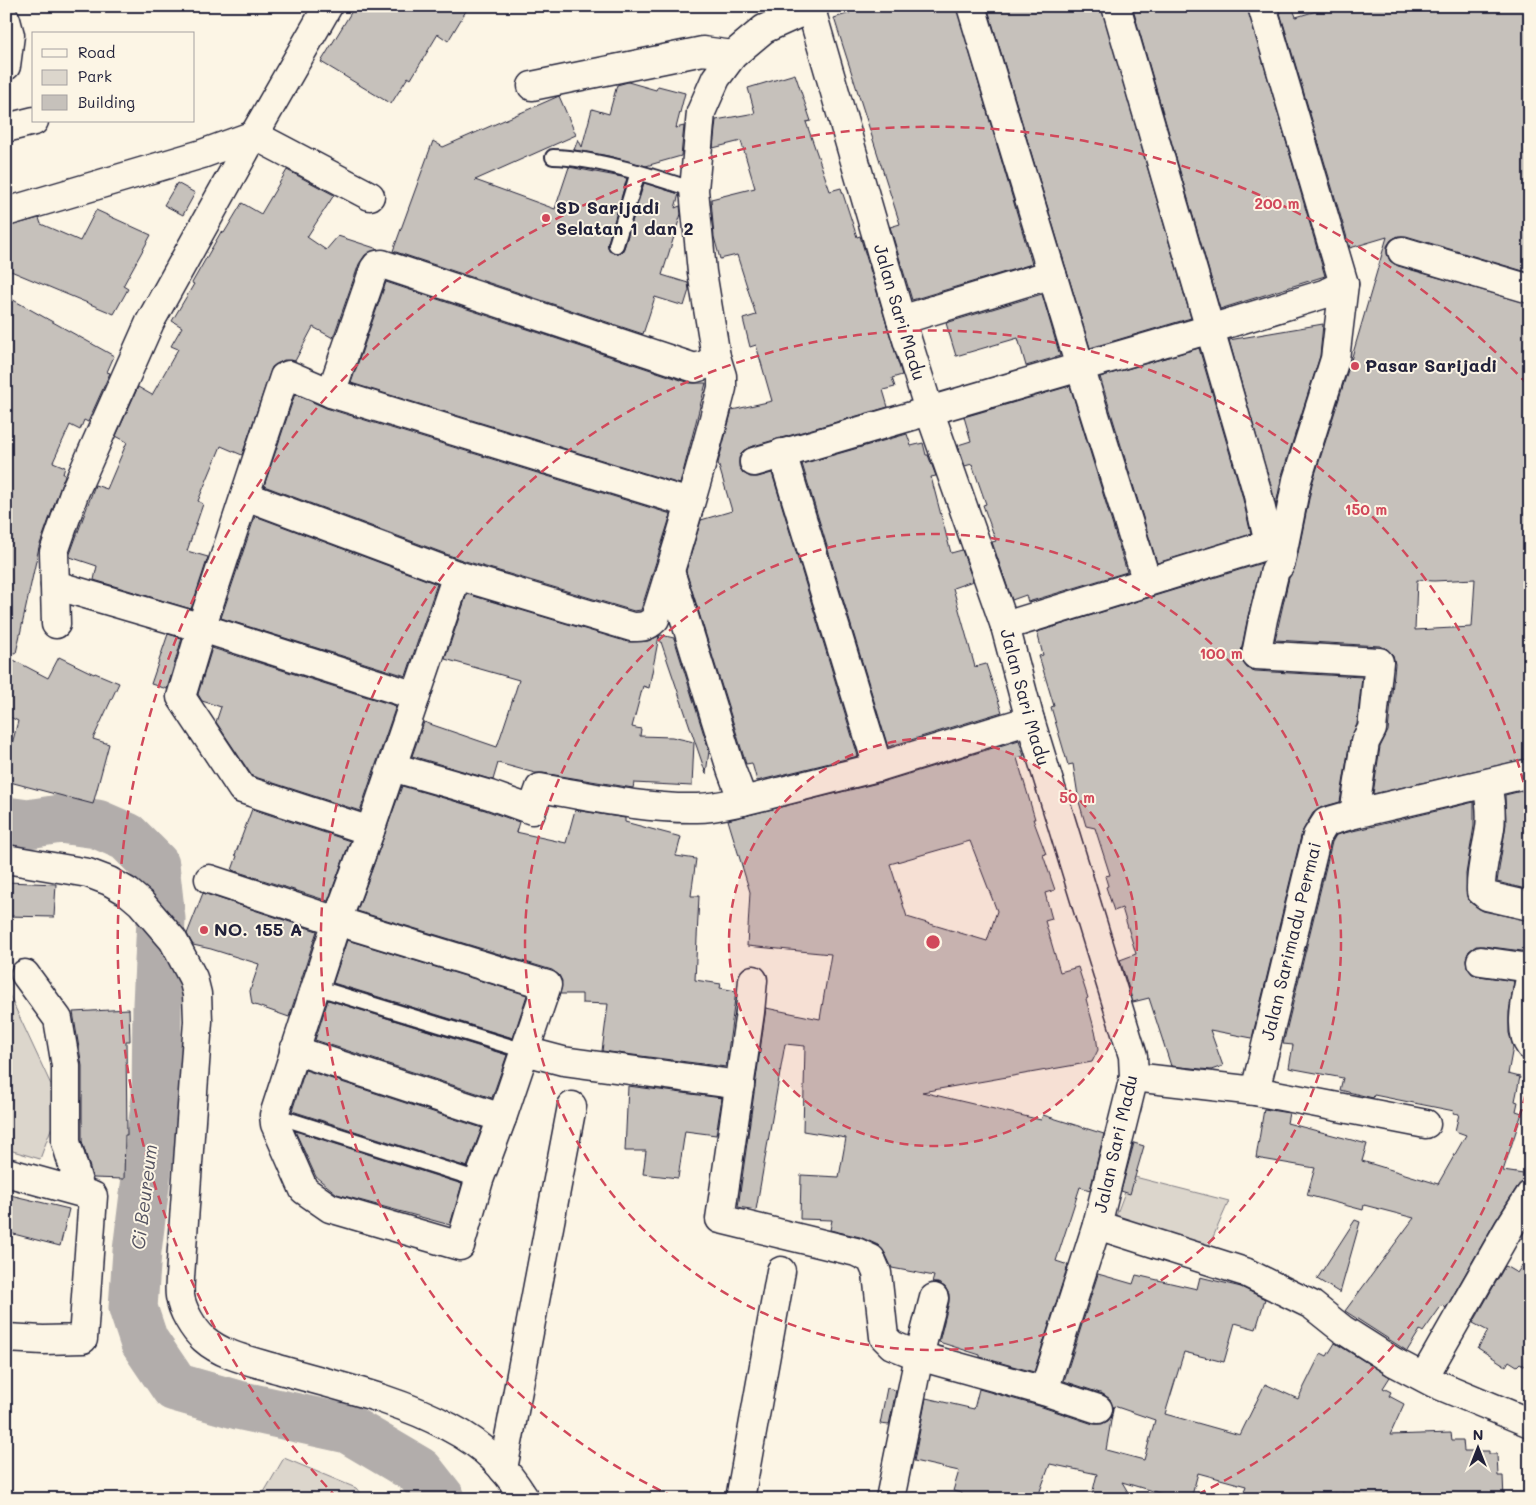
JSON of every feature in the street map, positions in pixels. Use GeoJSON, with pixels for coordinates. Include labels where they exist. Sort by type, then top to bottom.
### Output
{"type":"FeatureCollection","features":[{"type":"Feature","properties":{"kind":"street"},"geometry":{"type":"LineString","coordinates":[[56,624],[54,552],[75,491],[150,322],[328,6]]}},
{"type":"Feature","properties":{"kind":"street"},"geometry":{"type":"LineString","coordinates":[[971,6],[1147,582]]}},
{"type":"Feature","properties":{"kind":"street"},"geometry":{"type":"LineString","coordinates":[[1004,626],[1267,545],[1267,536],[1260,504],[1116,6]]}},
{"type":"Feature","properties":{"kind":"street"},"geometry":{"type":"LineString","coordinates":[[246,496],[458,575],[632,626],[643,628],[655,619],[689,504],[701,472],[722,388],[722,376],[716,357],[702,272],[694,190],[701,112],[716,78],[733,55],[764,29],[812,7]]}},
{"type":"Feature","properties":{"kind":"street","name":"Jalan Sari Madu"},"geometry":{"type":"LineString","coordinates":[[812,7],[901,320],[929,410],[1004,626],[1030,720],[1132,1056],[1134,1077],[1097,1225],[1044,1391]]}},
{"type":"Feature","properties":{"kind":"street"},"geometry":{"type":"LineString","coordinates":[[1267,8],[1344,284],[1335,359],[1296,480],[1280,565],[1275,570],[1256,655],[1379,662],[1372,729],[1366,742],[1354,814]]}},
{"type":"Feature","properties":{"kind":"street"},"geometry":{"type":"LineString","coordinates":[[6,20],[10,35],[6,66]]}},
{"type":"Feature","properties":{"kind":"street"},"geometry":{"type":"LineString","coordinates":[[532,86],[703,51],[733,55]]}},
{"type":"Feature","properties":{"kind":"street"},"geometry":{"type":"LineString","coordinates":[[6,128],[32,122]]}},
{"type":"Feature","properties":{"kind":"street"},"geometry":{"type":"LineString","coordinates":[[6,212],[202,154],[254,135],[370,196]]}},
{"type":"Feature","properties":{"kind":"street"},"geometry":{"type":"LineString","coordinates":[[1402,251],[1530,289]]}},
{"type":"Feature","properties":{"kind":"street"},"geometry":{"type":"LineString","coordinates":[[331,394],[374,269],[377,265],[382,264],[695,368],[705,366],[716,357]]}},
{"type":"Feature","properties":{"kind":"street"},"geometry":{"type":"LineString","coordinates":[[901,320],[1052,274]]}},
{"type":"Feature","properties":{"kind":"street"},"geometry":{"type":"LineString","coordinates":[[754,462],[782,452],[1210,329],[1324,294],[1344,284]]}},
{"type":"Feature","properties":{"kind":"street"},"geometry":{"type":"LineString","coordinates":[[370,831],[242,789],[181,697],[284,377],[289,374],[331,394],[689,504]]}},
{"type":"Feature","properties":{"kind":"street"},"geometry":{"type":"LineString","coordinates":[[782,452],[878,767]]}},
{"type":"Feature","properties":{"kind":"street"},"geometry":{"type":"LineString","coordinates":[[670,571],[730,769],[743,801]]}},
{"type":"Feature","properties":{"kind":"street"},"geometry":{"type":"LineString","coordinates":[[209,879],[337,922],[547,986],[479,1180],[460,1246],[330,1208],[304,1190],[275,1124],[274,1115],[337,922],[458,575]]}},
{"type":"Feature","properties":{"kind":"street"},"geometry":{"type":"LineString","coordinates":[[55,585],[202,628],[416,696]]}},
{"type":"Feature","properties":{"kind":"street"},"geometry":{"type":"LineString","coordinates":[[392,767],[490,795],[532,810],[540,788],[627,803],[698,808],[722,806],[878,767],[1030,720]]}},
{"type":"Feature","properties":{"kind":"street","name":"Jalan Sarimadu Permai"},"geometry":{"type":"LineString","coordinates":[[1255,1090],[1317,836],[1326,822],[1530,773]]}},
{"type":"Feature","properties":{"kind":"street"},"geometry":{"type":"LineString","coordinates":[[1487,784],[1491,806],[1490,827],[1480,880],[1481,891],[1487,896],[1530,906]]}},
{"type":"Feature","properties":{"kind":"street"},"geometry":{"type":"LineString","coordinates":[[6,859],[88,873],[109,881],[128,892],[141,902],[173,940],[193,978],[198,1003],[198,1021],[180,1298],[185,1312],[202,1338],[212,1345],[238,1357],[394,1403],[450,1427],[488,1452],[504,1469],[525,1499]]}},
{"type":"Feature","properties":{"kind":"street"},"geometry":{"type":"LineString","coordinates":[[1481,961],[1530,968]]}},
{"type":"Feature","properties":{"kind":"street"},"geometry":{"type":"LineString","coordinates":[[25,974],[58,1019],[66,1066],[66,1142],[81,1192]]}},
{"type":"Feature","properties":{"kind":"street"},"geometry":{"type":"LineString","coordinates":[[1530,978],[1524,1031],[1526,1041],[1530,1046]]}},
{"type":"Feature","properties":{"kind":"street"},"geometry":{"type":"LineString","coordinates":[[753,980],[720,1219],[856,1252],[871,1259],[878,1273],[884,1337],[892,1345],[919,1356],[1044,1391],[1098,1409]]}},
{"type":"Feature","properties":{"kind":"street"},"geometry":{"type":"LineString","coordinates":[[294,1050],[502,1118]]}},
{"type":"Feature","properties":{"kind":"street"},"geometry":{"type":"LineString","coordinates":[[525,1051],[563,1061],[740,1085]]}},
{"type":"Feature","properties":{"kind":"street"},"geometry":{"type":"LineString","coordinates":[[1134,1077],[1255,1090],[1426,1124]]}},
{"type":"Feature","properties":{"kind":"street"},"geometry":{"type":"LineString","coordinates":[[504,1469],[572,1106]]}},
{"type":"Feature","properties":{"kind":"street"},"geometry":{"type":"LineString","coordinates":[[19,1176],[66,1142]]}},
{"type":"Feature","properties":{"kind":"street"},"geometry":{"type":"LineString","coordinates":[[6,1338],[43,1340],[82,1339],[93,1196],[19,1176]]}},
{"type":"Feature","properties":{"kind":"street"},"geometry":{"type":"LineString","coordinates":[[1424,1377],[1509,1228],[1530,1196]]}},
{"type":"Feature","properties":{"kind":"street"},"geometry":{"type":"LineString","coordinates":[[1097,1225],[1245,1272],[1312,1305],[1342,1329],[1394,1362],[1530,1423]]}},
{"type":"Feature","properties":{"kind":"street"},"geometry":{"type":"LineString","coordinates":[[740,1499],[782,1271]]}},
{"type":"Feature","properties":{"kind":"street"},"geometry":{"type":"LineString","coordinates":[[890,1499],[919,1356],[934,1298]]}},
{"type":"Feature","properties":{"kind":"lane"},"geometry":{"type":"LineString","coordinates":[[553,157],[568,157],[638,172],[694,190]]}},
{"type":"Feature","properties":{"kind":"lane"},"geometry":{"type":"LineString","coordinates":[[616,245],[638,172]]}},
{"type":"Feature","properties":{"kind":"lane"},"geometry":{"type":"LineString","coordinates":[[315,987],[525,1051]]}},
{"type":"Feature","properties":{"kind":"lane"},"geometry":{"type":"LineString","coordinates":[[274,1115],[479,1180]]}},
{"type":"Feature","properties":{"kind":"green space"},"geometry":{"type":"Polygon","coordinates":[[[6,988],[60,1104],[40,1159],[6,1149],[6,988]]]}},
{"type":"Feature","properties":{"kind":"green space"},"geometry":{"type":"Polygon","coordinates":[[[1131,1176],[1229,1201],[1206,1253],[1113,1224],[1131,1176]]]}},
{"type":"Feature","properties":{"kind":"green space"},"geometry":{"type":"Polygon","coordinates":[[[284,1458],[356,1488],[365,1499],[260,1499],[284,1458]]]}},
{"type":"Feature","properties":{"kind":"building"},"geometry":{"type":"Polygon","coordinates":[[[355,6],[469,6],[448,41],[438,34],[411,79],[408,77],[391,104],[321,62],[355,6]]]}},
{"type":"Feature","properties":{"kind":"building"},"geometry":{"type":"Polygon","coordinates":[[[861,6],[956,6],[1032,264],[912,300],[890,227],[900,224],[834,18],[850,13],[848,10],[861,6]]]}},
{"type":"Feature","properties":{"kind":"building"},"geometry":{"type":"Polygon","coordinates":[[[987,6],[1101,6],[1191,318],[1090,348],[987,6]]]}},
{"type":"Feature","properties":{"kind":"building"},"geometry":{"type":"Polygon","coordinates":[[[1132,6],[1247,6],[1325,276],[1220,309],[1132,6]]]}},
{"type":"Feature","properties":{"kind":"building"},"geometry":{"type":"Polygon","coordinates":[[[1278,6],[1292,6],[1296,17],[1333,6],[1530,6],[1530,273],[1406,236],[1398,236],[1391,240],[1387,246],[1387,254],[1390,261],[1398,266],[1530,304],[1530,758],[1373,794],[1380,747],[1388,731],[1395,664],[1393,655],[1387,649],[1380,646],[1275,640],[1289,578],[1295,568],[1312,484],[1387,237],[1350,248],[1278,6]],[[1475,579],[1417,580],[1415,630],[1472,627],[1475,579]]]}},
{"type":"Feature","properties":{"kind":"building"},"geometry":{"type":"Polygon","coordinates":[[[795,74],[811,121],[806,122],[830,191],[841,188],[857,237],[860,236],[902,375],[892,378],[895,387],[883,390],[888,407],[750,447],[743,451],[739,458],[739,467],[743,473],[750,477],[772,473],[858,756],[757,781],[752,763],[746,764],[686,571],[701,520],[732,511],[718,463],[732,410],[772,401],[756,345],[750,347],[743,319],[756,315],[737,255],[720,259],[714,237],[711,199],[755,188],[741,141],[713,148],[716,120],[755,113],[748,88],[795,74]]]}},
{"type":"Feature","properties":{"kind":"building"},"geometry":{"type":"Polygon","coordinates":[[[628,82],[656,90],[658,86],[685,93],[676,128],[684,126],[681,156],[646,166],[608,156],[574,150],[578,139],[582,147],[592,109],[609,114],[617,85],[628,82]]]}},
{"type":"Feature","properties":{"kind":"building"},"geometry":{"type":"Polygon","coordinates":[[[559,96],[576,135],[475,180],[555,209],[569,167],[627,178],[608,243],[609,251],[614,253],[622,252],[624,248],[644,183],[679,194],[675,208],[680,206],[681,214],[662,275],[688,283],[689,290],[684,306],[655,297],[643,334],[393,251],[433,141],[443,147],[559,96]]]}},
{"type":"Feature","properties":{"kind":"building"},"geometry":{"type":"Polygon","coordinates":[[[287,170],[334,195],[307,237],[326,250],[338,236],[378,249],[365,255],[359,264],[333,338],[313,327],[295,361],[284,360],[272,367],[242,455],[221,446],[198,501],[203,504],[187,551],[208,557],[191,609],[94,580],[97,566],[70,557],[70,554],[95,485],[107,489],[127,442],[116,436],[138,387],[152,395],[178,349],[171,346],[182,327],[172,321],[221,232],[224,233],[242,203],[261,214],[287,170]]]}},
{"type":"Feature","properties":{"kind":"building"},"geometry":{"type":"Polygon","coordinates":[[[177,183],[195,193],[183,215],[164,205],[177,183]]]}},
{"type":"Feature","properties":{"kind":"building"},"geometry":{"type":"Polygon","coordinates":[[[96,210],[151,235],[123,286],[128,289],[114,314],[6,269],[6,227],[39,218],[41,224],[80,241],[96,210]]]}},
{"type":"Feature","properties":{"kind":"building"},"geometry":{"type":"Polygon","coordinates":[[[386,282],[690,383],[706,383],[680,484],[351,383],[386,282]]]}},
{"type":"Feature","properties":{"kind":"building"},"geometry":{"type":"Polygon","coordinates":[[[1042,294],[1060,356],[1026,366],[1018,338],[956,356],[946,323],[1042,294]]]}},
{"type":"Feature","properties":{"kind":"building"},"geometry":{"type":"Polygon","coordinates":[[[6,296],[114,356],[107,372],[110,373],[88,422],[84,420],[80,430],[70,425],[53,462],[65,467],[63,474],[65,475],[39,547],[16,653],[6,652],[6,296]]]}},
{"type":"Feature","properties":{"kind":"building"},"geometry":{"type":"Polygon","coordinates":[[[1323,324],[1320,356],[1282,475],[1276,505],[1229,340],[1323,324]]]}},
{"type":"Feature","properties":{"kind":"building"},"geometry":{"type":"Polygon","coordinates":[[[1199,348],[1242,495],[1251,534],[1157,563],[1100,377],[1199,348]]]}},
{"type":"Feature","properties":{"kind":"building"},"geometry":{"type":"Polygon","coordinates":[[[1070,386],[1127,572],[1028,602],[1026,595],[1012,600],[992,542],[996,541],[983,505],[986,504],[972,464],[965,466],[958,445],[971,441],[964,417],[1070,386]]]}},
{"type":"Feature","properties":{"kind":"building"},"geometry":{"type":"Polygon","coordinates":[[[295,394],[326,408],[671,514],[641,610],[634,611],[462,560],[264,486],[295,394]]]}},
{"type":"Feature","properties":{"kind":"building"},"geometry":{"type":"Polygon","coordinates":[[[907,434],[911,446],[923,443],[926,455],[928,455],[936,476],[931,477],[951,553],[962,550],[973,581],[953,588],[975,667],[986,664],[1002,712],[888,747],[802,464],[907,434]]]}},
{"type":"Feature","properties":{"kind":"building"},"geometry":{"type":"Polygon","coordinates":[[[255,516],[437,584],[406,676],[221,618],[255,516]]]}},
{"type":"Feature","properties":{"kind":"building"},"geometry":{"type":"Polygon","coordinates":[[[1262,563],[1248,616],[1241,652],[1242,661],[1247,668],[1255,671],[1362,677],[1357,724],[1350,740],[1340,802],[1322,807],[1313,813],[1302,832],[1252,1038],[1210,1030],[1223,1066],[1211,1070],[1171,1066],[1149,998],[1133,1002],[1120,960],[1136,954],[1122,908],[1114,911],[1106,887],[1108,886],[1105,876],[1110,875],[1095,828],[1086,826],[1079,802],[1073,764],[1068,765],[1051,707],[1054,706],[1039,656],[1043,655],[1037,632],[1262,563]]]}},
{"type":"Feature","properties":{"kind":"building"},"geometry":{"type":"Polygon","coordinates":[[[467,594],[628,642],[648,641],[661,635],[674,638],[709,751],[706,774],[659,636],[649,688],[643,686],[632,727],[641,729],[640,736],[672,737],[694,742],[692,786],[634,783],[633,788],[535,773],[498,763],[493,780],[412,756],[424,722],[497,747],[519,680],[445,659],[467,594]]]}},
{"type":"Feature","properties":{"kind":"building"},"geometry":{"type":"Polygon","coordinates":[[[168,634],[182,638],[167,689],[151,684],[168,634]]]}},
{"type":"Feature","properties":{"kind":"building"},"geometry":{"type":"Polygon","coordinates":[[[212,648],[396,706],[360,811],[252,776],[216,722],[221,707],[202,701],[198,694],[212,648]]]}},
{"type":"Feature","properties":{"kind":"building"},"geometry":{"type":"Polygon","coordinates":[[[6,656],[48,678],[59,657],[94,674],[119,683],[93,739],[109,744],[93,804],[6,781],[6,767],[18,721],[6,715],[6,656]]]}},
{"type":"Feature","properties":{"kind":"building"},"geometry":{"type":"Polygon","coordinates":[[[1019,740],[1024,756],[1017,758],[1035,819],[1033,819],[1046,854],[1043,855],[1055,890],[1045,893],[1052,919],[1045,921],[1060,972],[1078,967],[1088,998],[1086,999],[1098,1050],[1092,1062],[922,1092],[1041,1120],[1043,1115],[1104,1134],[1090,1190],[1080,1187],[1056,1261],[1068,1265],[1034,1372],[980,1357],[980,1355],[939,1342],[949,1302],[949,1294],[945,1287],[938,1283],[932,1283],[934,1276],[892,1268],[885,1253],[878,1245],[860,1237],[830,1230],[832,1220],[800,1219],[801,1175],[839,1177],[846,1138],[803,1131],[805,1046],[785,1044],[756,1210],[738,1207],[766,1008],[820,1019],[831,954],[747,946],[750,892],[728,820],[882,782],[1019,740]],[[970,841],[890,864],[907,917],[987,941],[997,911],[970,841]]]}},
{"type":"Feature","properties":{"kind":"building"},"geometry":{"type":"Polygon","coordinates":[[[402,786],[519,822],[516,832],[566,843],[575,810],[625,818],[625,822],[681,837],[676,856],[696,859],[691,896],[699,896],[695,980],[721,984],[720,988],[736,991],[726,1067],[602,1051],[608,1004],[582,1003],[582,994],[560,994],[562,981],[559,975],[552,970],[357,911],[402,786]]]}},
{"type":"Feature","properties":{"kind":"building"},"geometry":{"type":"Polygon","coordinates":[[[1530,789],[1530,890],[1497,882],[1506,824],[1505,795],[1530,789]]]}},
{"type":"Feature","properties":{"kind":"building"},"geometry":{"type":"Polygon","coordinates":[[[1474,802],[1474,826],[1466,874],[1467,897],[1471,903],[1483,911],[1530,921],[1530,952],[1476,946],[1469,951],[1466,959],[1467,967],[1472,974],[1514,981],[1509,1012],[1509,1033],[1513,1047],[1508,1074],[1520,1077],[1515,1101],[1518,1102],[1516,1111],[1522,1113],[1503,1171],[1530,1175],[1517,1187],[1496,1220],[1446,1308],[1442,1305],[1423,1332],[1420,1330],[1407,1351],[1345,1311],[1414,1218],[1364,1205],[1363,1210],[1307,1195],[1315,1168],[1256,1158],[1264,1109],[1289,1113],[1287,1123],[1367,1144],[1362,1161],[1438,1184],[1466,1135],[1455,1131],[1459,1114],[1453,1113],[1454,1111],[1374,1095],[1373,1098],[1340,1090],[1343,1078],[1289,1068],[1293,1045],[1283,1044],[1332,842],[1336,835],[1474,802]]]}},
{"type":"Feature","properties":{"kind":"building"},"geometry":{"type":"Polygon","coordinates":[[[252,809],[350,841],[328,901],[232,870],[237,856],[235,855],[252,809]]]}},
{"type":"Feature","properties":{"kind":"building"},"geometry":{"type":"Polygon","coordinates":[[[7,882],[56,884],[54,917],[6,916],[7,882]]]}},
{"type":"Feature","properties":{"kind":"building"},"geometry":{"type":"Polygon","coordinates":[[[203,893],[317,931],[289,1017],[252,1004],[250,991],[259,964],[193,945],[187,934],[203,893]]]}},
{"type":"Feature","properties":{"kind":"building"},"geometry":{"type":"Polygon","coordinates":[[[347,940],[527,995],[513,1038],[333,983],[347,940]]]}},
{"type":"Feature","properties":{"kind":"building"},"geometry":{"type":"Polygon","coordinates":[[[328,1000],[507,1055],[492,1098],[315,1040],[328,1000]]]}},
{"type":"Feature","properties":{"kind":"building"},"geometry":{"type":"Polygon","coordinates":[[[129,1009],[130,1041],[126,1041],[127,1135],[125,1135],[124,1179],[93,1178],[82,1141],[82,1066],[73,1012],[129,1009]]]}},
{"type":"Feature","properties":{"kind":"building"},"geometry":{"type":"Polygon","coordinates":[[[305,1070],[482,1128],[467,1167],[292,1111],[305,1070]]]}},
{"type":"Feature","properties":{"kind":"building"},"geometry":{"type":"Polygon","coordinates":[[[628,1086],[722,1098],[716,1135],[685,1131],[678,1178],[643,1174],[646,1151],[625,1151],[628,1086]]]}},
{"type":"Feature","properties":{"kind":"building"},"geometry":{"type":"Polygon","coordinates":[[[295,1131],[462,1184],[450,1225],[337,1194],[316,1177],[295,1131]]]}},
{"type":"Feature","properties":{"kind":"building"},"geometry":{"type":"Polygon","coordinates":[[[1134,1143],[1144,1146],[1130,1194],[1121,1191],[1134,1143]]]}},
{"type":"Feature","properties":{"kind":"building"},"geometry":{"type":"Polygon","coordinates":[[[6,1194],[69,1209],[60,1246],[6,1232],[6,1194]]]}},
{"type":"Feature","properties":{"kind":"building"},"geometry":{"type":"Polygon","coordinates":[[[1355,1220],[1360,1222],[1340,1293],[1317,1279],[1355,1220]]]}},
{"type":"Feature","properties":{"kind":"building"},"geometry":{"type":"Polygon","coordinates":[[[1530,1254],[1530,1369],[1520,1363],[1517,1366],[1509,1361],[1506,1366],[1478,1348],[1488,1331],[1473,1323],[1505,1266],[1517,1273],[1530,1254]]]}},
{"type":"Feature","properties":{"kind":"building"},"geometry":{"type":"Polygon","coordinates":[[[1098,1274],[1133,1284],[1136,1275],[1197,1289],[1200,1277],[1241,1287],[1265,1299],[1256,1329],[1235,1323],[1224,1362],[1184,1352],[1165,1414],[1240,1435],[1265,1384],[1298,1399],[1321,1353],[1327,1356],[1335,1343],[1390,1377],[1383,1388],[1391,1392],[1389,1396],[1404,1404],[1390,1435],[1451,1433],[1452,1440],[1463,1440],[1464,1451],[1489,1451],[1489,1454],[1497,1454],[1498,1476],[1503,1476],[1504,1499],[1362,1499],[1342,1493],[1341,1495],[1334,1493],[1331,1499],[1241,1499],[1246,1486],[1198,1473],[1191,1499],[1179,1499],[1122,1482],[1132,1499],[1091,1499],[1097,1474],[1050,1464],[1037,1499],[960,1499],[961,1493],[953,1491],[959,1471],[914,1461],[926,1398],[974,1409],[979,1389],[1093,1424],[1102,1424],[1108,1421],[1112,1415],[1106,1450],[1144,1460],[1155,1420],[1114,1406],[1113,1409],[1110,1399],[1103,1394],[1064,1381],[1098,1274]]]}},
{"type":"Feature","properties":{"kind":"building"},"geometry":{"type":"Polygon","coordinates":[[[887,1388],[896,1390],[889,1425],[880,1424],[887,1388]]]}},
{"type":"Feature","properties":{"kind":"waterway","name":"Ci Beureum"},"geometry":{"type":"LineString","coordinates":[[6,821],[28,824],[60,819],[97,824],[127,837],[155,865],[161,919],[157,1005],[156,1097],[137,1251],[133,1308],[144,1341],[175,1387],[238,1405],[348,1429],[419,1471],[441,1499]]}},
{"type":"Feature","properties":{"kind":"place","name":"SD Sarijadi Selatan 1 dan 2"},"geometry":{"type":"Point","coordinates":[546,218]}},
{"type":"Feature","properties":{"kind":"place","name":"Pasar Sarijadi"},"geometry":{"type":"Point","coordinates":[1355,366]}},
{"type":"Feature","properties":{"kind":"place","name":"NO. 155 A"},"geometry":{"type":"Point","coordinates":[204,930]}}]}
